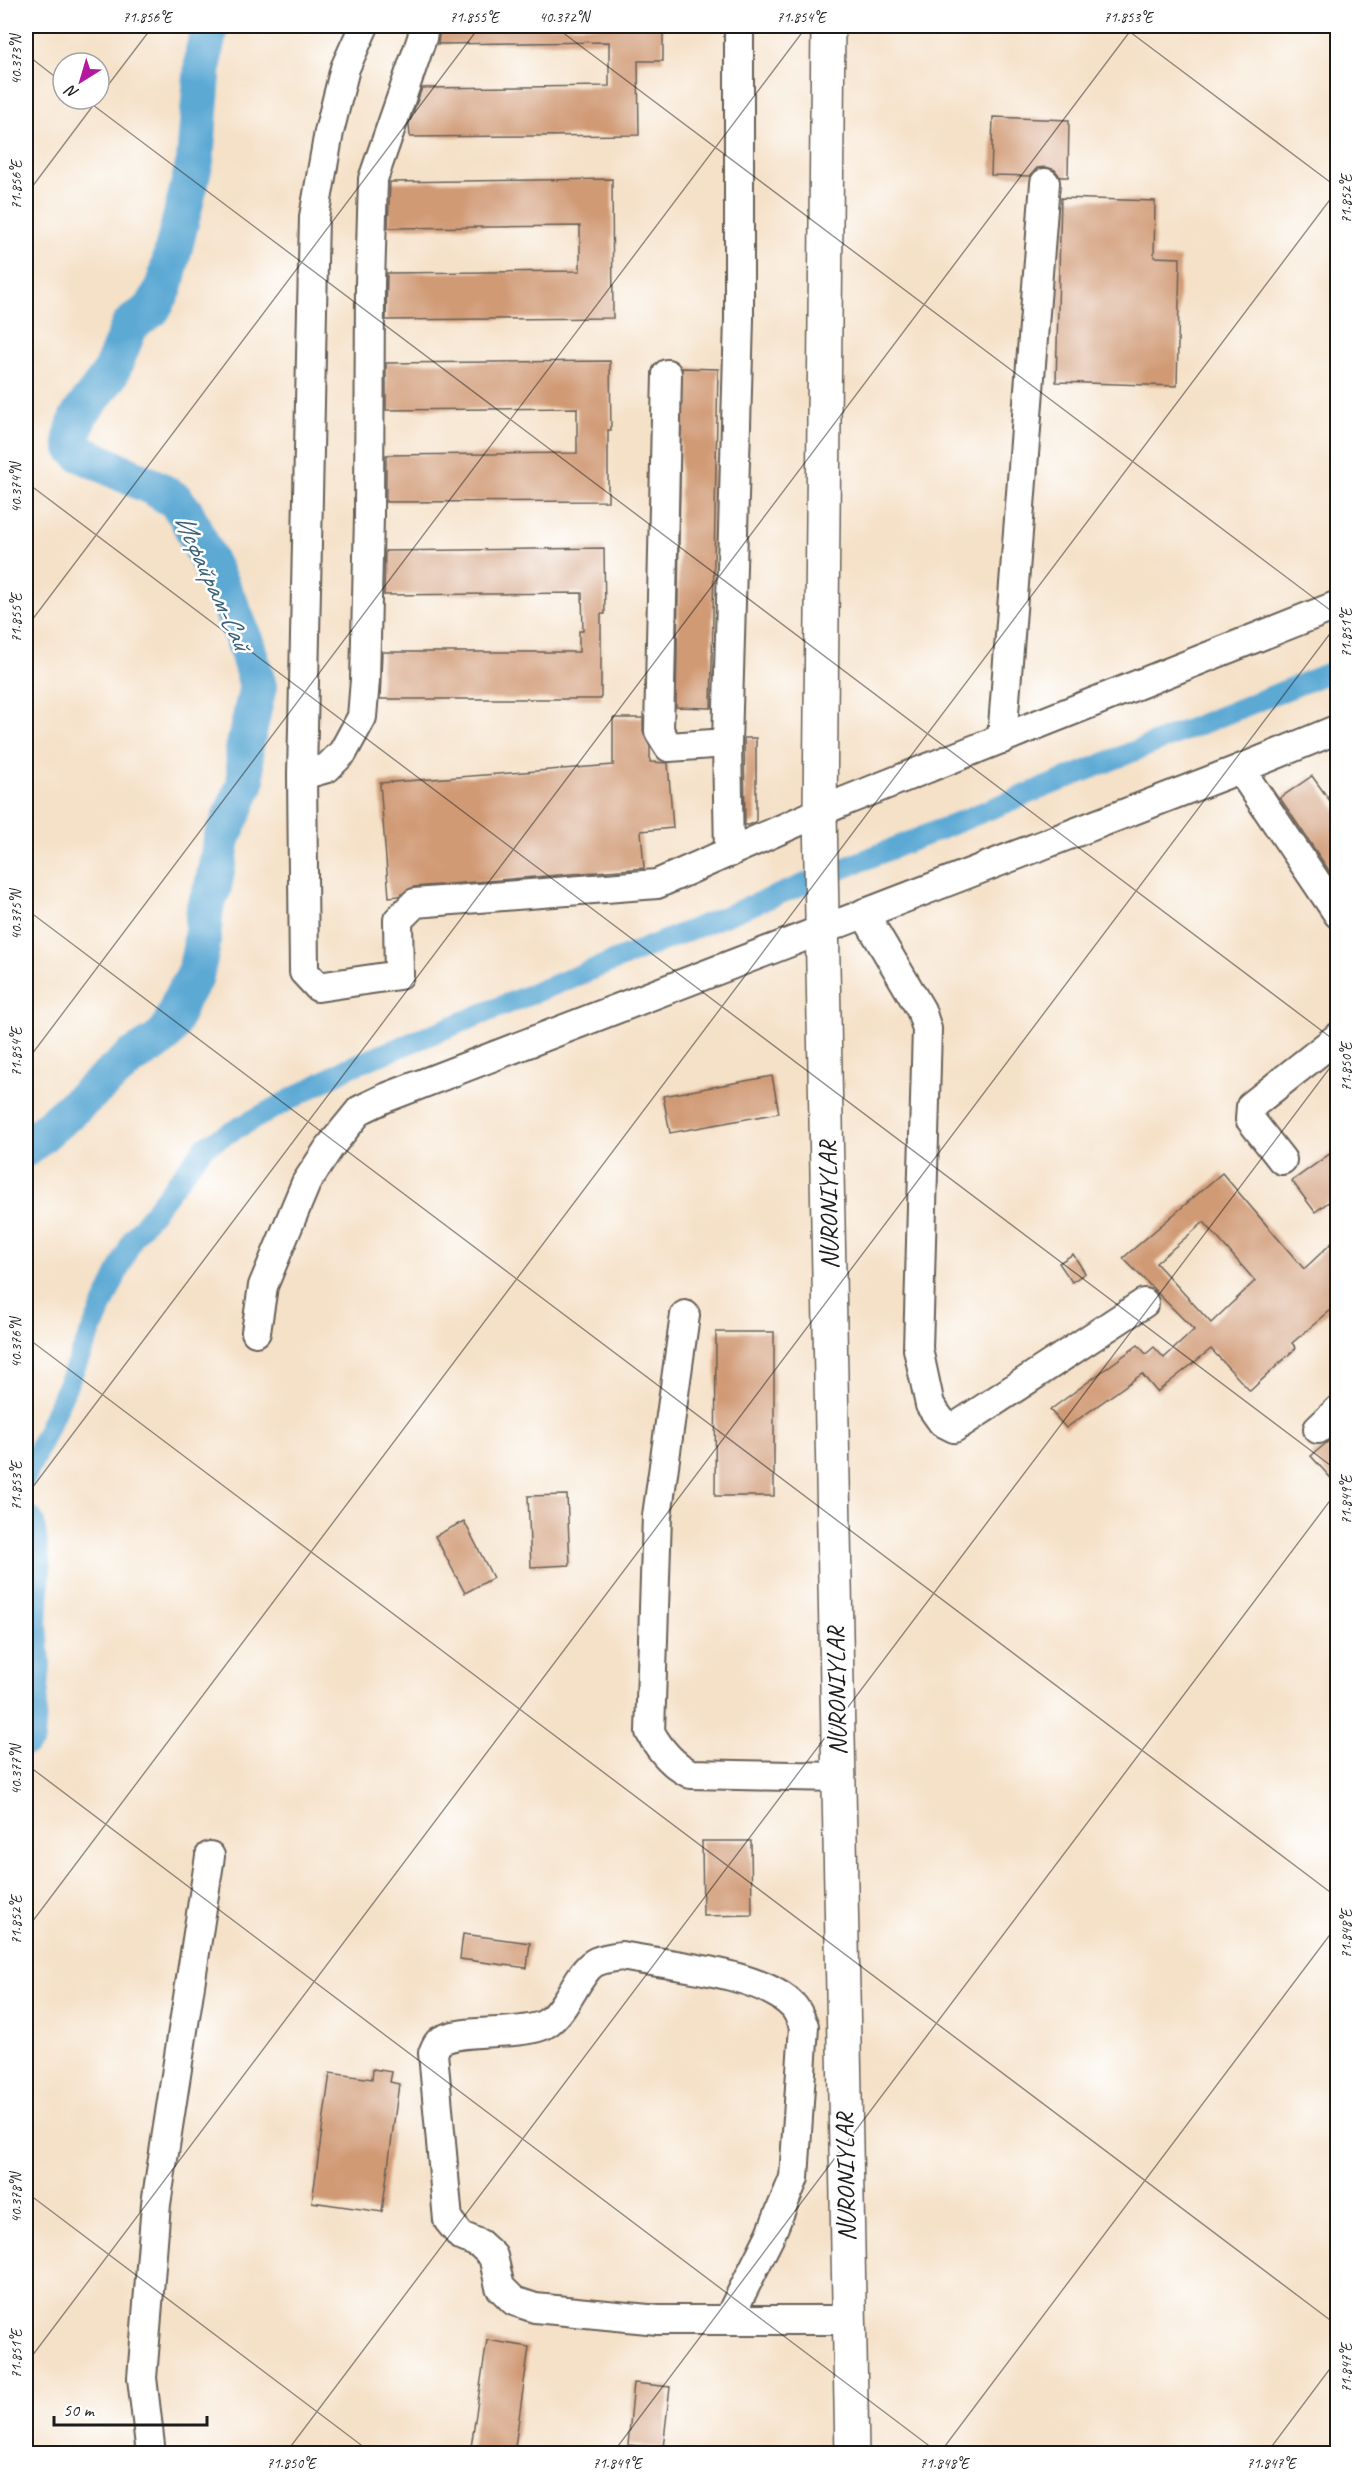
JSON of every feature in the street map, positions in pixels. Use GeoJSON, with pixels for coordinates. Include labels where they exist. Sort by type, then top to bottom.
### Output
{"type":"FeatureCollection","features":[{"type":"Feature","properties":{"kind":"main road","name":"NURONIYLAR"},"geometry":{"type":"LineString","coordinates":[[828,26],[820,813],[852,2454]]}},
{"type":"Feature","properties":{"kind":"street"},"geometry":{"type":"LineString","coordinates":[[364,26],[345,68],[329,132],[314,217],[302,775],[304,972],[318,987],[399,975],[398,920],[416,903],[657,884],[820,813],[1338,605]]}},
{"type":"Feature","properties":{"kind":"street"},"geometry":{"type":"LineString","coordinates":[[302,775],[327,768],[343,752],[362,717],[369,516],[373,179],[422,38],[424,26]]}},
{"type":"Feature","properties":{"kind":"street"},"geometry":{"type":"LineString","coordinates":[[729,853],[727,743],[739,319],[739,26]]}},
{"type":"Feature","properties":{"kind":"street"},"geometry":{"type":"LineString","coordinates":[[1002,739],[1045,183]]}},
{"type":"Feature","properties":{"kind":"street"},"geometry":{"type":"LineString","coordinates":[[667,374],[659,731],[669,747],[727,743]]}},
{"type":"Feature","properties":{"kind":"street"},"geometry":{"type":"LineString","coordinates":[[256,1332],[263,1286],[306,1183],[329,1148],[360,1110],[385,1098],[1240,770],[1338,729]]}},
{"type":"Feature","properties":{"kind":"street"},"geometry":{"type":"LineString","coordinates":[[1240,770],[1338,914]]}},
{"type":"Feature","properties":{"kind":"street"},"geometry":{"type":"LineString","coordinates":[[864,913],[921,1010],[927,1029],[918,1349],[930,1405],[942,1422],[954,1428],[1144,1303]]}},
{"type":"Feature","properties":{"kind":"street"},"geometry":{"type":"LineString","coordinates":[[1282,1160],[1250,1119],[1251,1106],[1338,1037]]}},
{"type":"Feature","properties":{"kind":"street"},"geometry":{"type":"LineString","coordinates":[[685,1315],[657,1516],[650,1731],[678,1768],[691,1774],[838,1777]]}},
{"type":"Feature","properties":{"kind":"street"},"geometry":{"type":"LineString","coordinates":[[151,2454],[142,2378],[156,2204],[210,1856]]}},
{"type":"Feature","properties":{"kind":"street"},"geometry":{"type":"LineString","coordinates":[[728,2320],[771,2236],[794,2178],[804,2026],[793,2006],[774,1993],[741,1978],[621,1956],[592,1964],[560,2009],[544,2025],[519,2032],[451,2036],[438,2043],[433,2053],[448,2220],[461,2236],[480,2244],[493,2256],[500,2287],[514,2301],[535,2308],[658,2320],[728,2320],[849,2320]]}},
{"type":"Feature","properties":{"kind":"building"},"geometry":{"type":"Polygon","coordinates":[[[440,26],[663,26],[663,61],[638,61],[639,135],[410,137],[409,124],[422,88],[609,86],[609,42],[438,44],[440,26]]]}},
{"type":"Feature","properties":{"kind":"building"},"geometry":{"type":"Polygon","coordinates":[[[993,117],[1069,120],[1068,177],[1060,177],[1055,170],[1046,167],[1037,168],[1030,176],[991,175],[993,117]]]}},
{"type":"Feature","properties":{"kind":"building"},"geometry":{"type":"Polygon","coordinates":[[[612,179],[613,318],[386,320],[387,273],[580,271],[580,226],[388,228],[390,182],[612,179]]]}},
{"type":"Feature","properties":{"kind":"building"},"geometry":{"type":"Polygon","coordinates":[[[1061,198],[1155,201],[1154,257],[1180,258],[1177,386],[1056,382],[1061,198]]]}},
{"type":"Feature","properties":{"kind":"building"},"geometry":{"type":"Polygon","coordinates":[[[610,361],[611,430],[608,430],[608,501],[386,502],[386,455],[577,453],[577,408],[386,410],[386,363],[610,361]]]}},
{"type":"Feature","properties":{"kind":"building"},"geometry":{"type":"Polygon","coordinates":[[[682,368],[718,369],[711,708],[676,707],[682,368]]]}},
{"type":"Feature","properties":{"kind":"building"},"geometry":{"type":"Polygon","coordinates":[[[604,548],[605,614],[601,614],[601,699],[380,699],[382,652],[579,652],[579,631],[583,631],[582,593],[384,595],[385,551],[604,548]]]}},
{"type":"Feature","properties":{"kind":"building"},"geometry":{"type":"Polygon","coordinates":[[[613,718],[643,718],[643,731],[650,747],[650,762],[668,763],[673,828],[641,831],[644,868],[414,887],[399,896],[389,897],[380,783],[613,765],[613,718]]]}},
{"type":"Feature","properties":{"kind":"building"},"geometry":{"type":"Polygon","coordinates":[[[744,738],[756,738],[756,822],[749,825],[745,825],[744,738]]]}},
{"type":"Feature","properties":{"kind":"building"},"geometry":{"type":"Polygon","coordinates":[[[1312,776],[1338,812],[1338,884],[1280,798],[1312,776]]]}},
{"type":"Feature","properties":{"kind":"building"},"geometry":{"type":"Polygon","coordinates":[[[772,1076],[779,1113],[670,1133],[663,1096],[772,1076]]]}},
{"type":"Feature","properties":{"kind":"building"},"geometry":{"type":"Polygon","coordinates":[[[1338,1148],[1338,1195],[1315,1212],[1292,1181],[1338,1148]]]}},
{"type":"Feature","properties":{"kind":"building"},"geometry":{"type":"Polygon","coordinates":[[[1222,1173],[1304,1269],[1338,1237],[1338,1304],[1292,1343],[1296,1348],[1250,1391],[1211,1349],[1157,1392],[1142,1374],[1066,1428],[1050,1410],[1138,1345],[1146,1354],[1154,1347],[1164,1358],[1194,1330],[1123,1258],[1222,1173]],[[1204,1222],[1156,1263],[1211,1323],[1255,1281],[1204,1222]]]}},
{"type":"Feature","properties":{"kind":"building"},"geometry":{"type":"Polygon","coordinates":[[[1073,1254],[1085,1273],[1072,1282],[1059,1263],[1073,1254]]]}},
{"type":"Feature","properties":{"kind":"building"},"geometry":{"type":"Polygon","coordinates":[[[716,1332],[774,1332],[774,1496],[715,1496],[716,1332]]]}},
{"type":"Feature","properties":{"kind":"building"},"geometry":{"type":"Polygon","coordinates":[[[1338,1433],[1338,1486],[1311,1456],[1338,1433]]]}},
{"type":"Feature","properties":{"kind":"building"},"geometry":{"type":"Polygon","coordinates":[[[567,1495],[570,1565],[531,1567],[528,1496],[567,1495]]]}},
{"type":"Feature","properties":{"kind":"building"},"geometry":{"type":"Polygon","coordinates":[[[464,1521],[493,1578],[465,1593],[435,1536],[464,1521]]]}},
{"type":"Feature","properties":{"kind":"building"},"geometry":{"type":"Polygon","coordinates":[[[702,1841],[751,1841],[752,1915],[703,1916],[702,1841]]]}},
{"type":"Feature","properties":{"kind":"building"},"geometry":{"type":"Polygon","coordinates":[[[463,1934],[530,1943],[527,1968],[460,1959],[463,1934]]]}},
{"type":"Feature","properties":{"kind":"building"},"geometry":{"type":"Polygon","coordinates":[[[373,2069],[392,2072],[390,2082],[399,2084],[382,2212],[312,2202],[330,2073],[372,2079],[373,2069]]]}},
{"type":"Feature","properties":{"kind":"building"},"geometry":{"type":"Polygon","coordinates":[[[487,2340],[529,2347],[514,2454],[470,2454],[487,2340]]]}},
{"type":"Feature","properties":{"kind":"building"},"geometry":{"type":"Polygon","coordinates":[[[634,2383],[670,2387],[663,2448],[628,2445],[634,2383]]]}},
{"type":"Feature","properties":{"kind":"waterway","name":"Исфайрам-Сай"},"geometry":{"type":"LineString","coordinates":[[26,1148],[132,1057],[160,1040],[170,1028],[182,997],[195,976],[201,949],[205,907],[213,887],[222,839],[246,782],[244,750],[258,686],[246,645],[231,607],[186,514],[175,500],[155,488],[80,453],[73,446],[72,437],[78,417],[110,374],[130,325],[152,309],[164,288],[195,161],[204,51],[210,26]]}},
{"type":"Feature","properties":{"kind":"waterway"},"geometry":{"type":"LineString","coordinates":[[26,1477],[133,1238],[205,1146],[348,1068],[1338,669]]}},
{"type":"Feature","properties":{"kind":"waterway","name":"Исфайрам-Сай"},"geometry":{"type":"LineString","coordinates":[[26,1524],[32,1568],[29,1624],[32,1664],[26,1737]]}}]}
